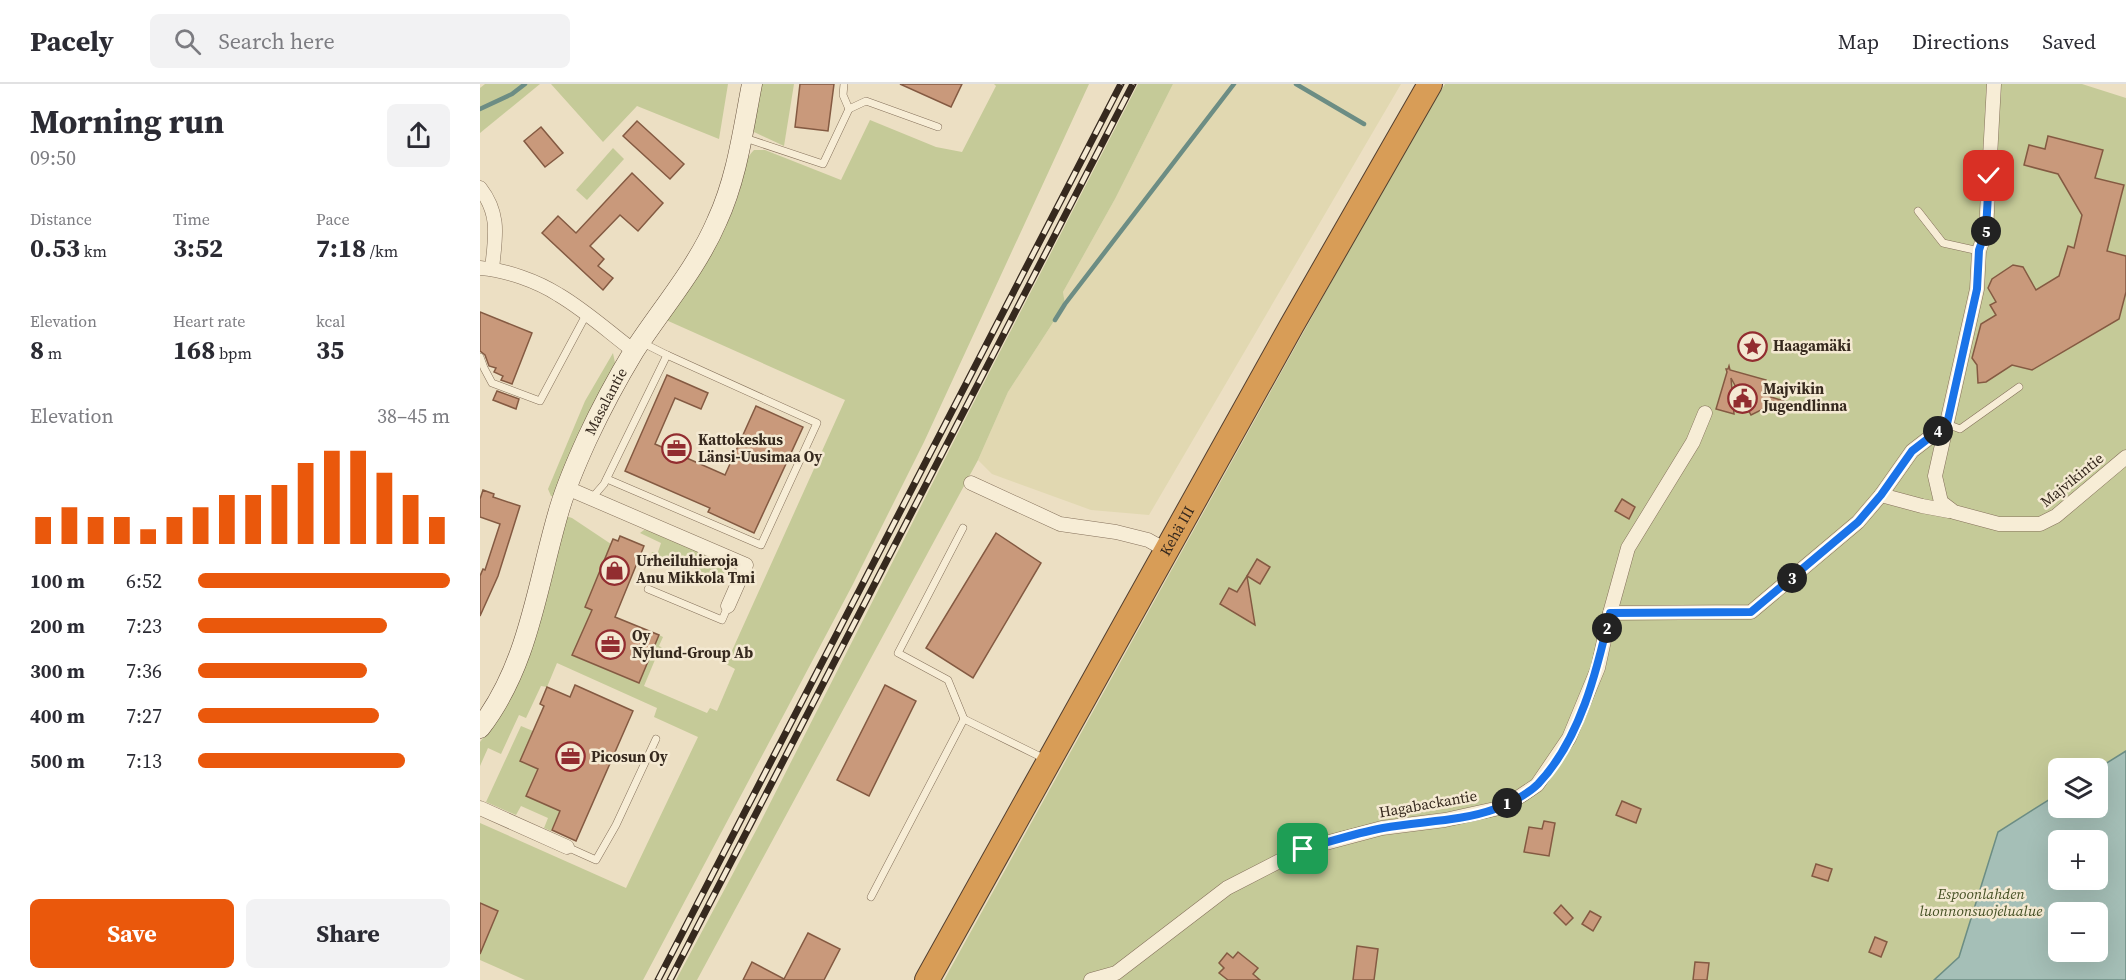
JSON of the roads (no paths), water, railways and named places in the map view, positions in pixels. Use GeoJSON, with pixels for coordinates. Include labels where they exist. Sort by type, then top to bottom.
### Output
{"type":"FeatureCollection","features":[{"type":"Feature","properties":{"kind":"highway","name":"Kehä III"},"geometry":{"type":"LineString","coordinates":[[927,980],[1304,304],[1430,84]]}},
{"type":"Feature","properties":{"kind":"street","name":"Masalantie"},"geometry":{"type":"LineString","coordinates":[[480,728],[495,709],[510,681],[526,634],[567,488],[587,440],[638,346],[713,230],[729,191],[752,84]]}},
{"type":"Feature","properties":{"kind":"street"},"geometry":{"type":"LineString","coordinates":[[1954,512],[1941,502],[1935,476],[1977,289],[1979,250],[1986,230],[1994,84]]}},
{"type":"Feature","properties":{"kind":"street"},"geometry":{"type":"LineString","coordinates":[[480,188],[489,200],[496,224],[486,269],[534,283],[559,294],[586,315],[638,346]]}},
{"type":"Feature","properties":{"kind":"street","name":"Hagabackantie"},"geometry":{"type":"LineString","coordinates":[[1091,980],[1116,973],[1227,888],[1303,849],[1382,828],[1445,820],[1494,809],[1537,785],[1569,738],[1598,668],[1628,548],[1693,442],[1705,413]]}},
{"type":"Feature","properties":{"kind":"street"},"geometry":{"type":"LineString","coordinates":[[1610,613],[1751,612],[1858,522],[1881,495],[1912,451],[1947,424]]}},
{"type":"Feature","properties":{"kind":"street","name":"Majvikintie"},"geometry":{"type":"LineString","coordinates":[[1881,495],[1999,525],[2040,524],[2056,516],[2126,457]]}},
{"type":"Feature","properties":{"kind":"street"},"geometry":{"type":"LineString","coordinates":[[971,483],[1060,524],[1116,532],[1148,540],[1166,550]]}},
{"type":"Feature","properties":{"kind":"street"},"geometry":{"type":"LineString","coordinates":[[567,488],[746,565],[728,606]]}},
{"type":"Feature","properties":{"kind":"street"},"geometry":{"type":"LineString","coordinates":[[480,808],[567,847]]}},
{"type":"Feature","properties":{"kind":"lane"},"geometry":{"type":"LineString","coordinates":[[844,84],[843,95],[849,109]]}},
{"type":"Feature","properties":{"kind":"lane"},"geometry":{"type":"LineString","coordinates":[[742,137],[823,164],[849,109],[866,101],[938,127]]}},
{"type":"Feature","properties":{"kind":"lane"},"geometry":{"type":"LineString","coordinates":[[1918,211],[1942,243],[1979,250]]}},
{"type":"Feature","properties":{"kind":"lane"},"geometry":{"type":"LineString","coordinates":[[480,357],[483,368],[492,383],[540,401],[586,315]]}},
{"type":"Feature","properties":{"kind":"lane"},"geometry":{"type":"LineString","coordinates":[[606,479],[761,545],[818,423],[667,355],[638,346]]}},
{"type":"Feature","properties":{"kind":"lane"},"geometry":{"type":"LineString","coordinates":[[591,499],[606,479],[667,355]]}},
{"type":"Feature","properties":{"kind":"lane"},"geometry":{"type":"LineString","coordinates":[[1947,424],[1960,429],[2019,387]]}},
{"type":"Feature","properties":{"kind":"lane"},"geometry":{"type":"LineString","coordinates":[[963,528],[898,654],[948,680],[964,719],[1050,761]]}},
{"type":"Feature","properties":{"kind":"lane"},"geometry":{"type":"LineString","coordinates":[[648,589],[722,620],[728,606]]}},
{"type":"Feature","properties":{"kind":"lane"},"geometry":{"type":"LineString","coordinates":[[871,897],[964,719]]}},
{"type":"Feature","properties":{"kind":"lane"},"geometry":{"type":"LineString","coordinates":[[567,847],[597,860],[656,739]]}},
{"type":"Feature","properties":{"kind":"water"},"geometry":{"type":"Polygon","coordinates":[[[2126,751],[2126,980],[1934,980],[1959,957],[1998,832],[2048,800],[2048,818],[2108,818],[2108,762],[2126,751]]]}},
{"type":"Feature","properties":{"kind":"waterway"},"geometry":{"type":"LineString","coordinates":[[480,109],[512,94],[525,84]]}},
{"type":"Feature","properties":{"kind":"waterway"},"geometry":{"type":"LineString","coordinates":[[1055,320],[1234,84]]}},
{"type":"Feature","properties":{"kind":"waterway"},"geometry":{"type":"LineString","coordinates":[[1296,84],[1364,124]]}},
{"type":"Feature","properties":{"kind":"railway"},"geometry":{"type":"LineString","coordinates":[[658,980],[1121,84]]}},
{"type":"Feature","properties":{"kind":"railway"},"geometry":{"type":"LineString","coordinates":[[670,980],[1133,84]]}},
{"type":"Feature","properties":{"kind":"place","name":"Haagamäki"},"geometry":{"type":"Point","coordinates":[1752,346]}},
{"type":"Feature","properties":{"kind":"place","name":"Majvikin Jugendlinna"},"geometry":{"type":"Point","coordinates":[1742,398]}},
{"type":"Feature","properties":{"kind":"place","name":"Kattokeskus Länsi-Uusimaa Oy"},"geometry":{"type":"Point","coordinates":[677,449]}},
{"type":"Feature","properties":{"kind":"place","name":"Urheiluhieroja Anu Mikkola Tmi"},"geometry":{"type":"Point","coordinates":[615,570]}},
{"type":"Feature","properties":{"kind":"place","name":"Oy Nylund-Group Ab"},"geometry":{"type":"Point","coordinates":[611,645]}},
{"type":"Feature","properties":{"kind":"place","name":"Picosun Oy"},"geometry":{"type":"Point","coordinates":[570,757]}},
{"type":"Feature","properties":{"kind":"park label","name":"Espoonlahden luonnonsuojelualue"},"geometry":{"type":"Point","coordinates":[1981,902]}}]}
